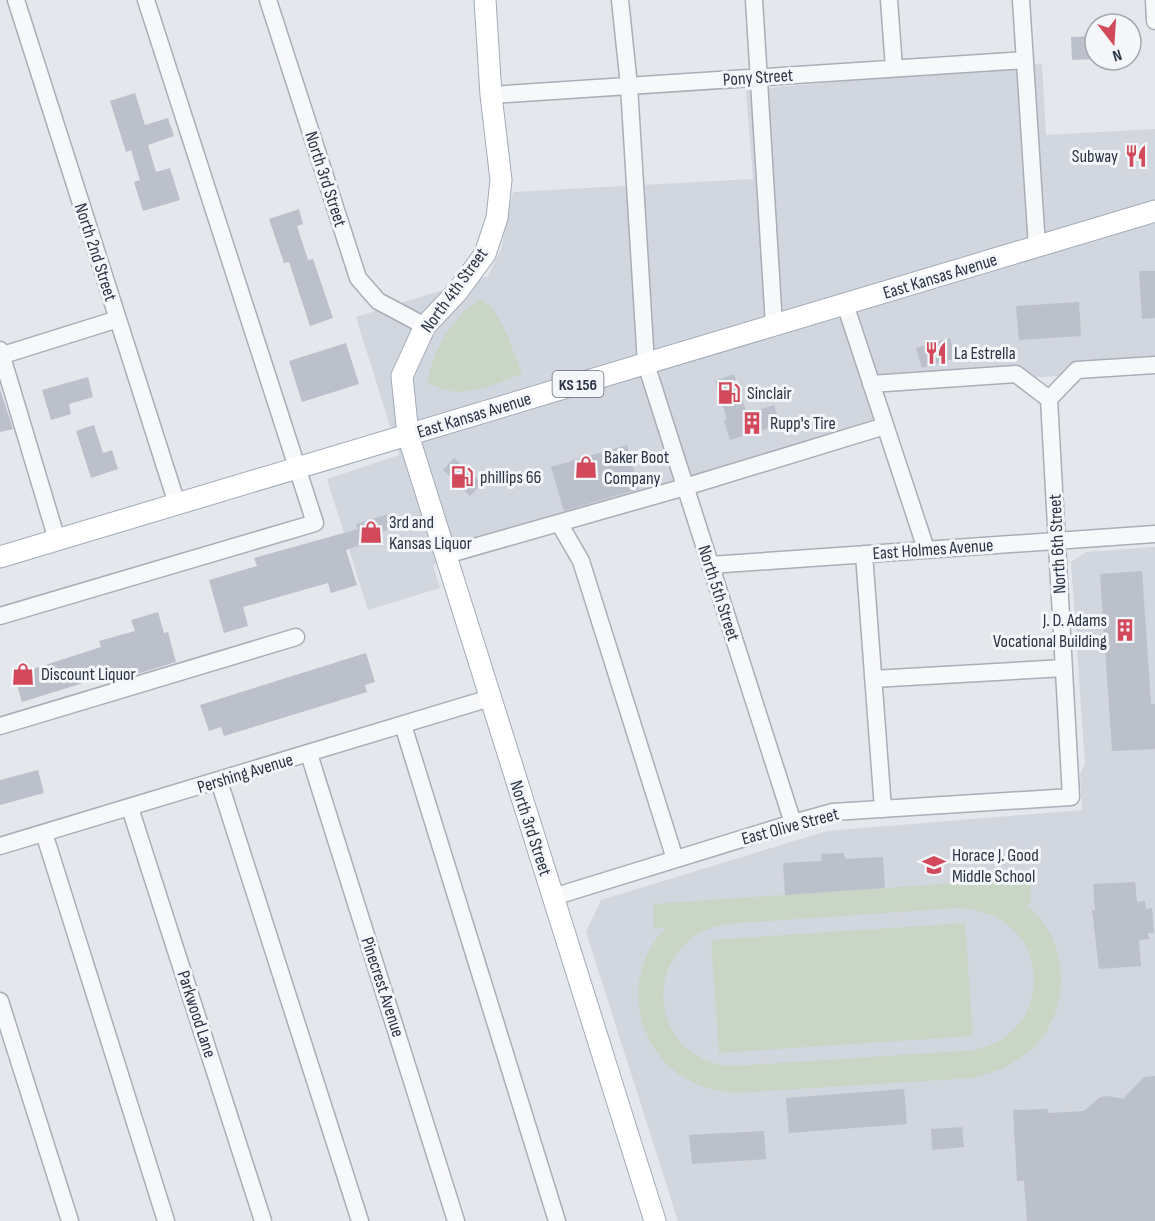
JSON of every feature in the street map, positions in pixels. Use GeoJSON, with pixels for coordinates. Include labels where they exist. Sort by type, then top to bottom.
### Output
{"type":"FeatureCollection","features":[{"type":"Feature","properties":{"kind":"main road","name":"North 4th Street"},"geometry":{"type":"LineString","coordinates":[[408,435],[402,376],[425,326],[457,292],[485,254],[497,218],[501,180],[491,94],[485,0]]}},
{"type":"Feature","properties":{"kind":"main road","name":"East Kansas Avenue"},"geometry":{"type":"LineString","coordinates":[[0,557],[1155,211]]}},
{"type":"Feature","properties":{"kind":"main road","name":"North 3rd Street"},"geometry":{"type":"LineString","coordinates":[[408,435],[553,897],[650,1220]]}},
{"type":"Feature","properties":{"kind":"street","name":"North 2nd Street"},"geometry":{"type":"LineString","coordinates":[[16,0],[177,504]]}},
{"type":"Feature","properties":{"kind":"street"},"geometry":{"type":"LineString","coordinates":[[0,616],[315,523],[146,0]]}},
{"type":"Feature","properties":{"kind":"street","name":"North 3rd Street"},"geometry":{"type":"LineString","coordinates":[[268,0],[358,278],[378,301],[425,326]]}},
{"type":"Feature","properties":{"kind":"street","name":"North 5th Street"},"geometry":{"type":"LineString","coordinates":[[620,0],[629,86],[646,364],[793,823]]}},
{"type":"Feature","properties":{"kind":"street"},"geometry":{"type":"LineString","coordinates":[[754,0],[774,326]]}},
{"type":"Feature","properties":{"kind":"street"},"geometry":{"type":"LineString","coordinates":[[889,0],[894,68]]}},
{"type":"Feature","properties":{"kind":"street"},"geometry":{"type":"LineString","coordinates":[[1021,0],[1037,247]]}},
{"type":"Feature","properties":{"kind":"street"},"geometry":{"type":"LineString","coordinates":[[1154,0],[1155,21]]}},
{"type":"Feature","properties":{"kind":"street","name":"Pony Street"},"geometry":{"type":"LineString","coordinates":[[491,94],[1025,60]]}},
{"type":"Feature","properties":{"kind":"street"},"geometry":{"type":"LineString","coordinates":[[845,304],[926,549]]}},
{"type":"Feature","properties":{"kind":"street"},"geometry":{"type":"LineString","coordinates":[[57,540],[1,354],[118,319]]}},
{"type":"Feature","properties":{"kind":"street"},"geometry":{"type":"LineString","coordinates":[[871,384],[1016,374],[1049,399],[1077,370],[1155,365]]}},
{"type":"Feature","properties":{"kind":"street","name":"North 6th Street"},"geometry":{"type":"LineString","coordinates":[[1049,399],[1071,796]]}},
{"type":"Feature","properties":{"kind":"street"},"geometry":{"type":"LineString","coordinates":[[446,555],[686,487],[885,426]]}},
{"type":"Feature","properties":{"kind":"street"},"geometry":{"type":"LineString","coordinates":[[559,523],[581,561],[675,859]]}},
{"type":"Feature","properties":{"kind":"street","name":"East Holmes Avenue"},"geometry":{"type":"LineString","coordinates":[[710,565],[1155,534]]}},
{"type":"Feature","properties":{"kind":"street"},"geometry":{"type":"LineString","coordinates":[[864,554],[883,809]]}},
{"type":"Feature","properties":{"kind":"street"},"geometry":{"type":"LineString","coordinates":[[0,726],[296,637]]}},
{"type":"Feature","properties":{"kind":"street"},"geometry":{"type":"LineString","coordinates":[[873,679],[1064,668]]}},
{"type":"Feature","properties":{"kind":"street","name":"Pershing Avenue"},"geometry":{"type":"LineString","coordinates":[[0,846],[490,698]]}},
{"type":"Feature","properties":{"kind":"street"},"geometry":{"type":"LineString","coordinates":[[403,725],[557,1221]]}},
{"type":"Feature","properties":{"kind":"street","name":"Pinecrest Avenue"},"geometry":{"type":"LineString","coordinates":[[309,754],[456,1221]]}},
{"type":"Feature","properties":{"kind":"street"},"geometry":{"type":"LineString","coordinates":[[219,781],[360,1221]]}},
{"type":"Feature","properties":{"kind":"street","name":"East Olive Street"},"geometry":{"type":"LineString","coordinates":[[553,897],[833,812],[1071,796]]}},
{"type":"Feature","properties":{"kind":"street","name":"Parkwood Lane"},"geometry":{"type":"LineString","coordinates":[[130,808],[263,1221]]}},
{"type":"Feature","properties":{"kind":"street"},"geometry":{"type":"LineString","coordinates":[[44,833],[166,1221]]}},
{"type":"Feature","properties":{"kind":"street"},"geometry":{"type":"LineString","coordinates":[[0,1001],[70,1221]]}},
{"type":"Feature","properties":{"kind":"shaded area"},"geometry":{"type":"Polygon","coordinates":[[[1042,64],[1046,135],[1155,129],[1155,369],[868,389],[881,434],[433,565],[440,588],[368,610],[327,479],[399,455],[356,317],[488,276],[501,249],[513,192],[753,179],[746,90],[1042,64]]]}},
{"type":"Feature","properties":{"kind":"shaded area","name":"Horace J. Good Middle School"},"geometry":{"type":"Polygon","coordinates":[[[1155,547],[1155,1221],[678,1221],[586,932],[601,900],[827,831],[1082,810],[1080,774],[1085,764],[1071,562],[1086,552],[1155,547]]]}},
{"type":"Feature","properties":{"kind":"green space"},"geometry":{"type":"Polygon","coordinates":[[[481,299],[493,308],[507,334],[522,374],[464,392],[441,389],[428,383],[433,359],[445,335],[471,305],[481,299]]]}},
{"type":"Feature","properties":{"kind":"green space"},"geometry":{"type":"Polygon","coordinates":[[[1030,878],[1031,903],[1025,904],[1044,924],[1056,949],[1061,985],[1058,1003],[1043,1036],[1031,1050],[1005,1067],[973,1078],[735,1093],[712,1089],[681,1076],[654,1048],[645,1031],[638,993],[641,974],[649,951],[665,928],[654,929],[653,904],[1030,878]],[[957,908],[726,924],[708,929],[692,938],[680,949],[665,978],[663,994],[670,1025],[678,1039],[690,1051],[711,1062],[734,1066],[976,1050],[998,1042],[1021,1021],[1029,1006],[1034,989],[1034,973],[1030,956],[1023,941],[1012,928],[997,918],[977,911],[957,908]]]}},
{"type":"Feature","properties":{"kind":"green space"},"geometry":{"type":"Polygon","coordinates":[[[965,923],[973,1036],[719,1053],[711,940],[965,923]]]}},
{"type":"Feature","properties":{"kind":"building"},"geometry":{"type":"Polygon","coordinates":[[[1083,36],[1083,60],[1072,60],[1071,37],[1083,36]]]}},
{"type":"Feature","properties":{"kind":"building"},"geometry":{"type":"Polygon","coordinates":[[[135,93],[145,125],[168,118],[174,136],[148,145],[156,172],[170,168],[180,200],[143,211],[134,182],[140,180],[131,150],[126,152],[110,101],[135,93]]]}},
{"type":"Feature","properties":{"kind":"building"},"geometry":{"type":"Polygon","coordinates":[[[299,209],[303,224],[297,226],[308,260],[313,259],[333,318],[310,326],[289,262],[284,263],[269,219],[299,209]]]}},
{"type":"Feature","properties":{"kind":"building"},"geometry":{"type":"Polygon","coordinates":[[[1139,271],[1155,271],[1155,318],[1142,319],[1139,271]]]}},
{"type":"Feature","properties":{"kind":"building"},"geometry":{"type":"Polygon","coordinates":[[[1079,302],[1081,336],[1019,340],[1016,306],[1079,302]]]}},
{"type":"Feature","properties":{"kind":"building","name":"La Estrella"},"geometry":{"type":"Polygon","coordinates":[[[950,338],[956,358],[922,368],[916,348],[950,338]]]}},
{"type":"Feature","properties":{"kind":"building"},"geometry":{"type":"Polygon","coordinates":[[[346,343],[359,384],[302,402],[289,361],[346,343]]]}},
{"type":"Feature","properties":{"kind":"building"},"geometry":{"type":"Polygon","coordinates":[[[734,374],[747,414],[774,405],[780,425],[730,440],[724,420],[727,419],[715,381],[734,374]]]}},
{"type":"Feature","properties":{"kind":"building"},"geometry":{"type":"Polygon","coordinates":[[[88,377],[93,397],[69,404],[71,414],[51,420],[42,390],[88,377]]]}},
{"type":"Feature","properties":{"kind":"building"},"geometry":{"type":"Polygon","coordinates":[[[0,389],[13,429],[0,432],[0,389]]]}},
{"type":"Feature","properties":{"kind":"building"},"geometry":{"type":"Polygon","coordinates":[[[94,425],[103,453],[112,450],[118,469],[91,478],[76,431],[94,425]]]}},
{"type":"Feature","properties":{"kind":"building"},"geometry":{"type":"Polygon","coordinates":[[[627,445],[639,489],[564,511],[551,467],[627,445]]]}},
{"type":"Feature","properties":{"kind":"building","name":"phillips 66"},"geometry":{"type":"Polygon","coordinates":[[[454,458],[482,483],[470,496],[443,470],[454,458]]]}},
{"type":"Feature","properties":{"kind":"building"},"geometry":{"type":"Polygon","coordinates":[[[392,513],[396,527],[370,536],[372,541],[346,550],[357,585],[331,593],[328,583],[243,607],[248,626],[224,633],[209,580],[257,566],[254,558],[358,529],[356,524],[392,513]]]}},
{"type":"Feature","properties":{"kind":"building","name":"J. D. Adams Vocational Building"},"geometry":{"type":"Polygon","coordinates":[[[1142,571],[1151,704],[1155,704],[1155,749],[1112,751],[1100,574],[1142,571]]]}},
{"type":"Feature","properties":{"kind":"building"},"geometry":{"type":"Polygon","coordinates":[[[158,612],[164,633],[168,632],[176,662],[111,682],[109,675],[22,702],[14,675],[101,647],[99,641],[135,631],[131,620],[158,612]]]}},
{"type":"Feature","properties":{"kind":"building"},"geometry":{"type":"Polygon","coordinates":[[[366,653],[375,682],[365,685],[367,692],[224,736],[221,727],[209,731],[200,705],[366,653]]]}},
{"type":"Feature","properties":{"kind":"building"},"geometry":{"type":"Polygon","coordinates":[[[38,770],[44,793],[0,805],[0,780],[38,770]]]}},
{"type":"Feature","properties":{"kind":"building"},"geometry":{"type":"Polygon","coordinates":[[[844,853],[845,859],[883,857],[885,888],[785,895],[783,863],[822,861],[821,854],[844,853]]]}},
{"type":"Feature","properties":{"kind":"building"},"geometry":{"type":"Polygon","coordinates":[[[1135,882],[1137,902],[1145,901],[1146,909],[1152,908],[1154,933],[1148,933],[1149,939],[1139,940],[1141,966],[1099,969],[1092,910],[1095,910],[1093,884],[1135,882]]]}},
{"type":"Feature","properties":{"kind":"building"},"geometry":{"type":"Polygon","coordinates":[[[1155,1076],[1155,1221],[1027,1221],[1024,1181],[1017,1181],[1013,1110],[1048,1109],[1049,1113],[1084,1111],[1100,1097],[1123,1099],[1144,1077],[1155,1076]]]}},
{"type":"Feature","properties":{"kind":"building"},"geometry":{"type":"Polygon","coordinates":[[[904,1089],[907,1124],[789,1133],[786,1098],[904,1089]]]}},
{"type":"Feature","properties":{"kind":"building"},"geometry":{"type":"Polygon","coordinates":[[[962,1127],[964,1147],[932,1150],[931,1129],[962,1127]]]}},
{"type":"Feature","properties":{"kind":"building"},"geometry":{"type":"Polygon","coordinates":[[[764,1131],[766,1159],[692,1164],[689,1135],[764,1131]]]}},
{"type":"Feature","properties":{"kind":"place","name":"Subway"},"geometry":{"type":"Point","coordinates":[1136,156]}},
{"type":"Feature","properties":{"kind":"place","name":"La Estrella"},"geometry":{"type":"Point","coordinates":[936,353]}},
{"type":"Feature","properties":{"kind":"place","name":"Sinclair"},"geometry":{"type":"Point","coordinates":[729,393]}},
{"type":"Feature","properties":{"kind":"place","name":"Rupp's Tire"},"geometry":{"type":"Point","coordinates":[752,423]}},
{"type":"Feature","properties":{"kind":"place","name":"Baker Boot Company"},"geometry":{"type":"Point","coordinates":[586,467]}},
{"type":"Feature","properties":{"kind":"place","name":"phillips 66"},"geometry":{"type":"Point","coordinates":[462,477]}},
{"type":"Feature","properties":{"kind":"place","name":"3rd and Kansas Liquor"},"geometry":{"type":"Point","coordinates":[371,532]}},
{"type":"Feature","properties":{"kind":"place","name":"J. D. Adams Vocational Building"},"geometry":{"type":"Point","coordinates":[1125,630]}},
{"type":"Feature","properties":{"kind":"place","name":"Discount Liquor"},"geometry":{"type":"Point","coordinates":[23,674]}},
{"type":"Feature","properties":{"kind":"place","name":"Horace J. Good Middle School"},"geometry":{"type":"Point","coordinates":[934,865]}}]}
